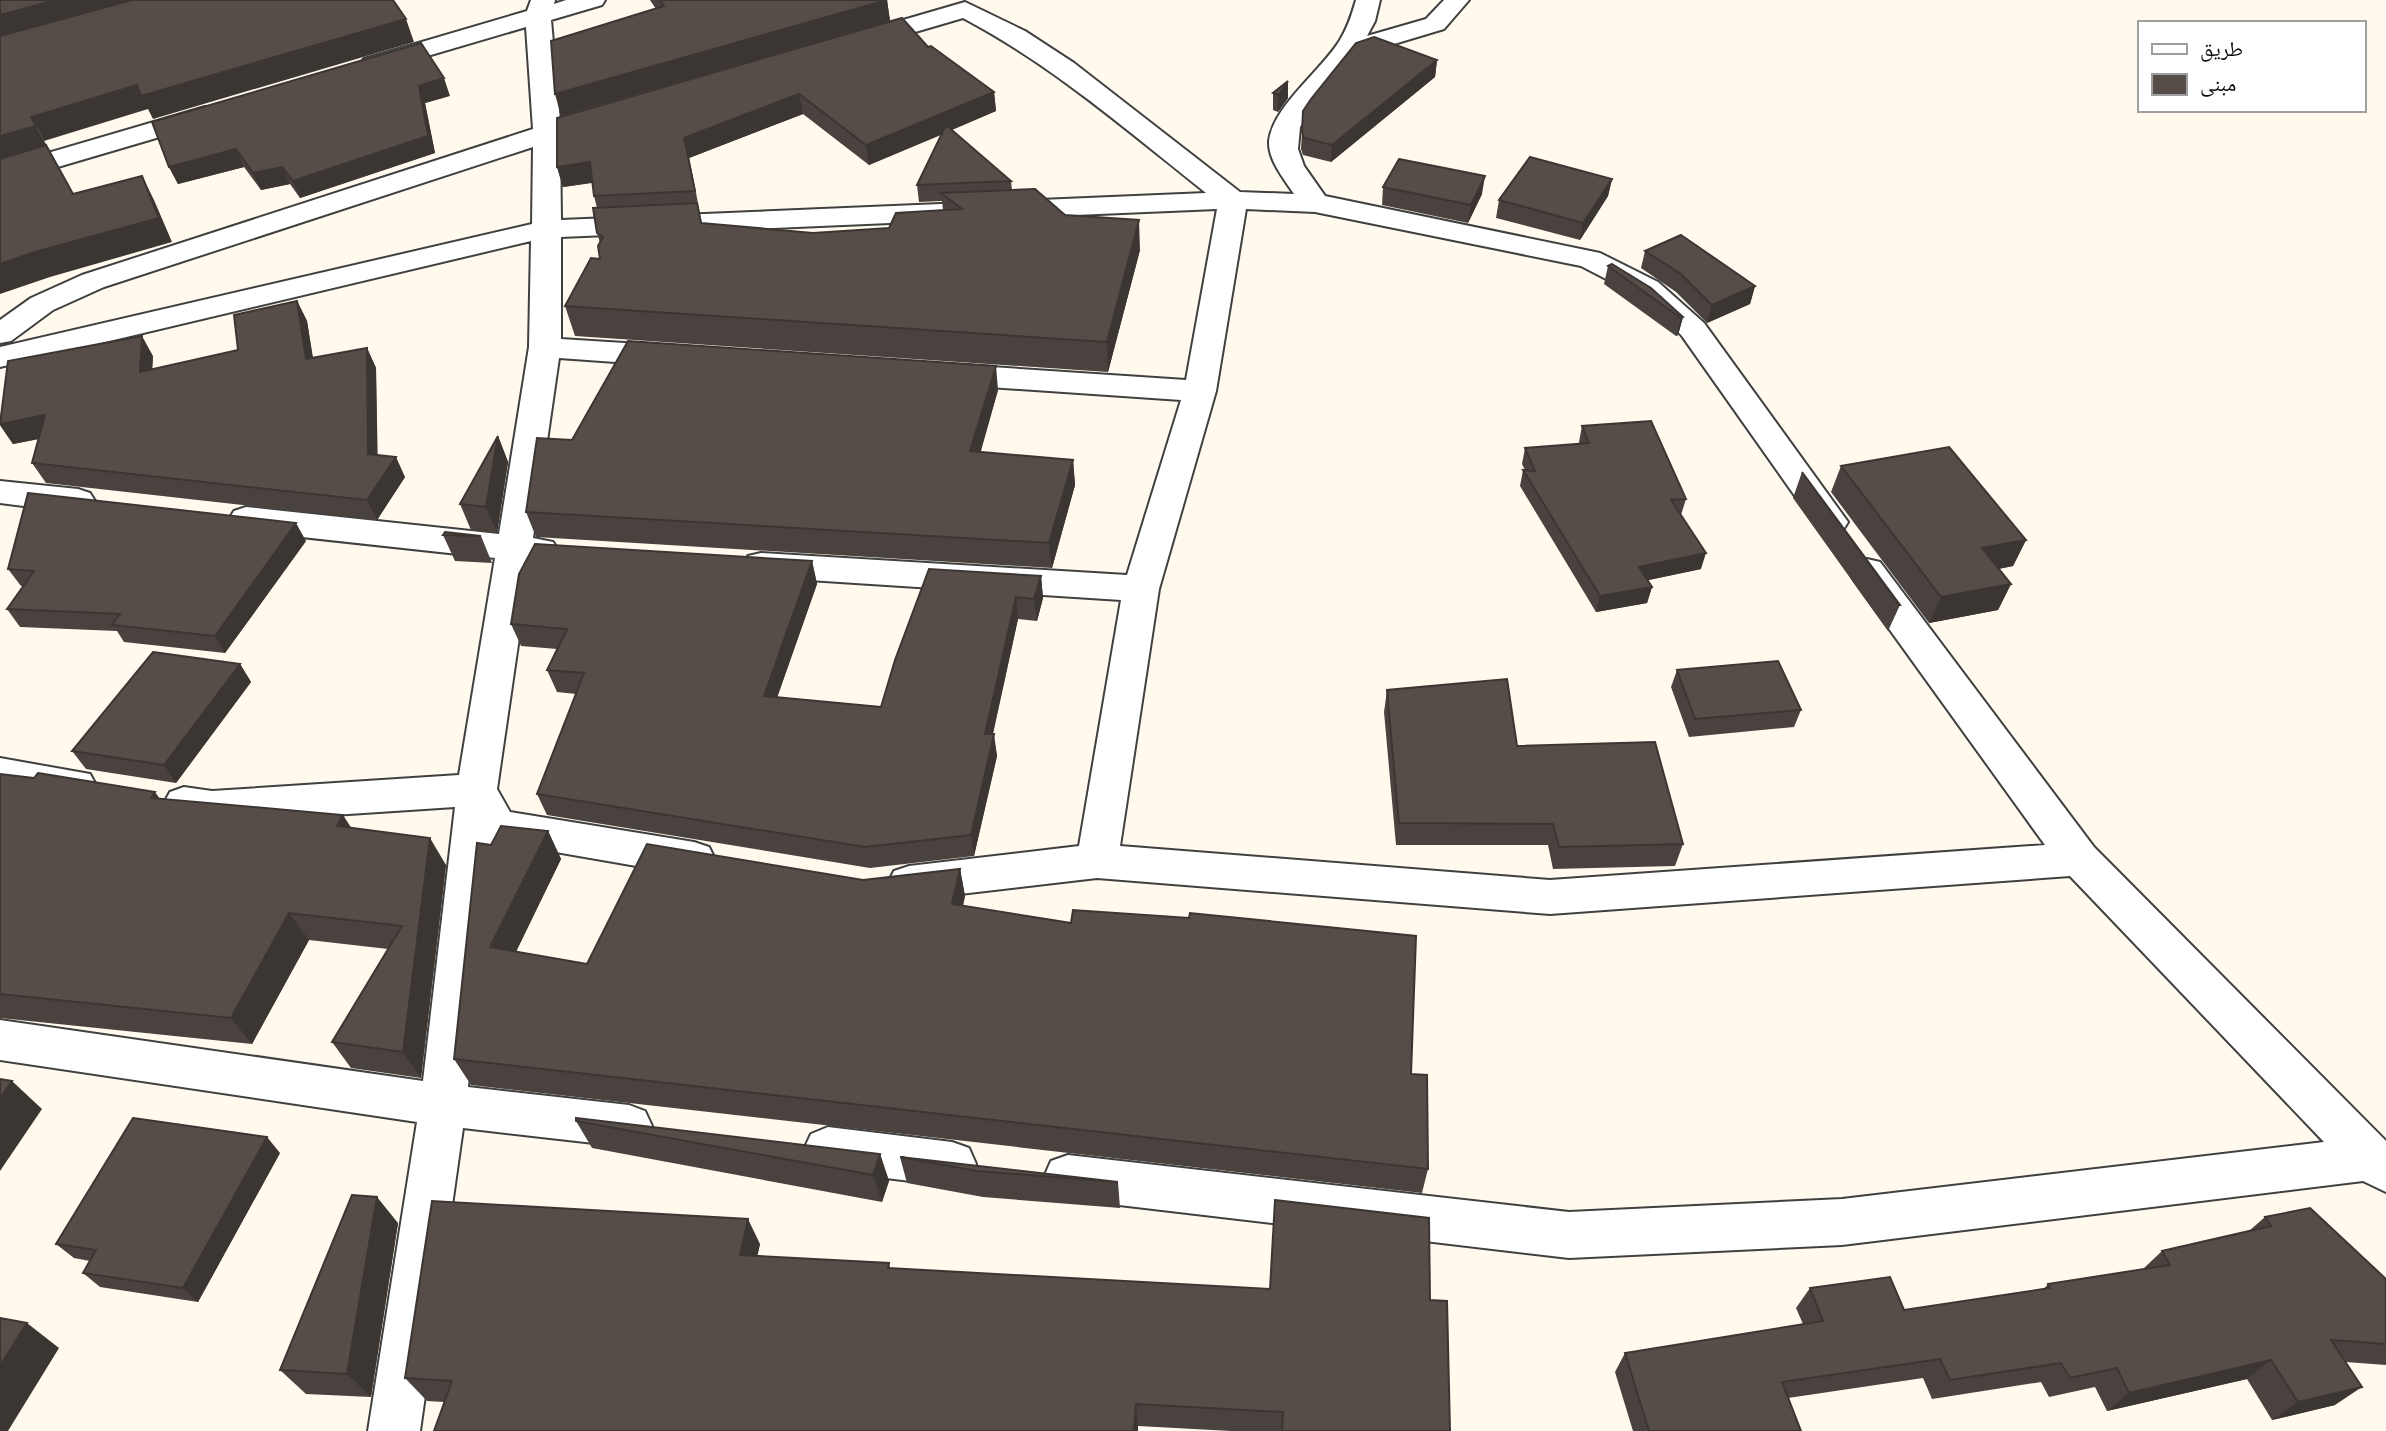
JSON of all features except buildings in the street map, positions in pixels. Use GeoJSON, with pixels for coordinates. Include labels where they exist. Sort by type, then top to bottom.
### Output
{"type":"FeatureCollection","features":[{"type":"Feature","properties":{"kind":"street"},"geometry":{"type":"LineString","coordinates":[[354,70],[540,8],[593,0]]}},
{"type":"Feature","properties":{"kind":"street"},"geometry":{"type":"LineString","coordinates":[[1315,203],[1290,166],[1283,143],[1286,125],[1348,51],[1365,18],[1368,0]]}},
{"type":"Feature","properties":{"kind":"street"},"geometry":{"type":"LineString","coordinates":[[1348,51],[1435,24],[1457,0]]}},
{"type":"Feature","properties":{"kind":"street"},"geometry":{"type":"LineString","coordinates":[[835,47],[960,5],[1016,36],[1065,68],[1233,200]]}},
{"type":"Feature","properties":{"kind":"street"},"geometry":{"type":"LineString","coordinates":[[394,1431],[443,1105],[477,790],[545,347],[547,131],[540,8]]}},
{"type":"Feature","properties":{"kind":"street"},"geometry":{"type":"LineString","coordinates":[[0,334],[42,304],[93,281],[547,131],[639,104]]}},
{"type":"Feature","properties":{"kind":"street"},"geometry":{"type":"LineString","coordinates":[[0,176],[223,109]]}},
{"type":"Feature","properties":{"kind":"street"},"geometry":{"type":"LineString","coordinates":[[1097,861],[1141,589],[1200,391],[1233,200]]}},
{"type":"Feature","properties":{"kind":"street"},"geometry":{"type":"LineString","coordinates":[[0,357],[547,229],[1233,200],[1315,203],[1590,259],[1623,273],[1678,311],[1704,341],[1717,366],[2078,859],[2378,1164]]}},
{"type":"Feature","properties":{"kind":"street"},"geometry":{"type":"LineString","coordinates":[[545,347],[698,357]]}},
{"type":"Feature","properties":{"kind":"street"},"geometry":{"type":"LineString","coordinates":[[921,372],[1200,391]]}},
{"type":"Feature","properties":{"kind":"street"},"geometry":{"type":"LineString","coordinates":[[0,492],[111,504]]}},
{"type":"Feature","properties":{"kind":"street"},"geometry":{"type":"LineString","coordinates":[[209,515],[514,550],[570,553]]}},
{"type":"Feature","properties":{"kind":"street"},"geometry":{"type":"LineString","coordinates":[[723,563],[1141,589]]}},
{"type":"Feature","properties":{"kind":"street"},"geometry":{"type":"LineString","coordinates":[[0,773],[106,790]]}},
{"type":"Feature","properties":{"kind":"street"},"geometry":{"type":"LineString","coordinates":[[146,797],[212,807],[477,790]]}},
{"type":"Feature","properties":{"kind":"street"},"geometry":{"type":"LineString","coordinates":[[477,790],[497,826],[731,865]]}},
{"type":"Feature","properties":{"kind":"street"},"geometry":{"type":"LineString","coordinates":[[870,888],[1097,861],[1550,897],[2078,859]]}},
{"type":"Feature","properties":{"kind":"street"},"geometry":{"type":"LineString","coordinates":[[0,1040],[443,1105],[665,1131]]}},
{"type":"Feature","properties":{"kind":"street"},"geometry":{"type":"LineString","coordinates":[[790,1145],[1569,1235],[1842,1222],[2378,1164]]}}]}
